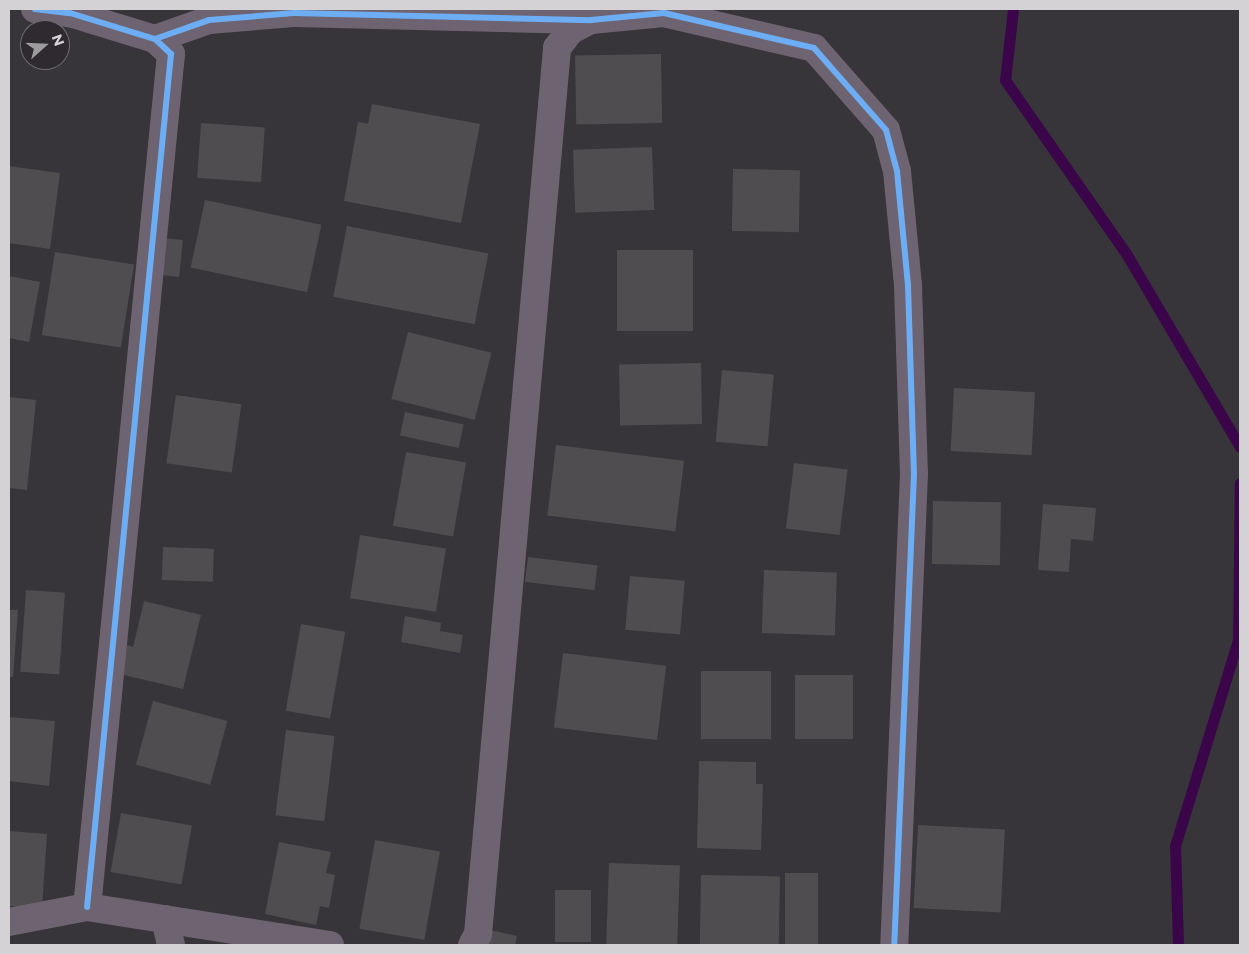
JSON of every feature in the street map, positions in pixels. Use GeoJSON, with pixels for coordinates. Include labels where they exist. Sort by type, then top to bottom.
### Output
{"type":"FeatureCollection","features":[{"type":"Feature","properties":{"kind":"street"},"geometry":{"type":"LineString","coordinates":[[35,9],[70,13],[155,38],[171,54],[87,907]]}},
{"type":"Feature","properties":{"kind":"street"},"geometry":{"type":"LineString","coordinates":[[155,38],[210,20],[294,13],[591,20],[664,13],[814,48],[886,130],[897,171],[908,285],[914,474],[894,945]]}},
{"type":"Feature","properties":{"kind":"street"},"geometry":{"type":"LineString","coordinates":[[472,945],[478,934],[480,914],[557,48],[570,31],[591,20]]}},
{"type":"Feature","properties":{"kind":"street"},"geometry":{"type":"LineString","coordinates":[[9,922],[87,907],[330,945]]}},
{"type":"Feature","properties":{"kind":"street"},"geometry":{"type":"LineString","coordinates":[[165,919],[172,945]]}},
{"type":"Feature","properties":{"kind":"building"},"geometry":{"type":"Polygon","coordinates":[[[661,54],[662,123],[576,124],[575,56],[661,54]]]}},
{"type":"Feature","properties":{"kind":"building"},"geometry":{"type":"Polygon","coordinates":[[[372,104],[480,124],[461,223],[344,201],[358,122],[368,124],[372,104]]]}},
{"type":"Feature","properties":{"kind":"building"},"geometry":{"type":"Polygon","coordinates":[[[201,123],[265,127],[261,182],[197,178],[201,123]]]}},
{"type":"Feature","properties":{"kind":"building"},"geometry":{"type":"Polygon","coordinates":[[[652,147],[654,210],[575,213],[573,150],[652,147]]]}},
{"type":"Feature","properties":{"kind":"building"},"geometry":{"type":"Polygon","coordinates":[[[9,166],[60,173],[50,249],[9,243],[9,166]]]}},
{"type":"Feature","properties":{"kind":"building"},"geometry":{"type":"Polygon","coordinates":[[[733,169],[800,170],[799,232],[732,231],[733,169]]]}},
{"type":"Feature","properties":{"kind":"building"},"geometry":{"type":"Polygon","coordinates":[[[205,200],[321,225],[307,292],[191,267],[205,200]]]}},
{"type":"Feature","properties":{"kind":"building"},"geometry":{"type":"Polygon","coordinates":[[[347,226],[488,253],[475,324],[333,297],[347,226]]]}},
{"type":"Feature","properties":{"kind":"building"},"geometry":{"type":"Polygon","coordinates":[[[163,238],[183,240],[179,277],[159,275],[163,238]]]}},
{"type":"Feature","properties":{"kind":"building"},"geometry":{"type":"Polygon","coordinates":[[[617,250],[693,250],[693,331],[617,331],[617,250]]]}},
{"type":"Feature","properties":{"kind":"building"},"geometry":{"type":"Polygon","coordinates":[[[55,252],[134,265],[121,347],[42,335],[55,252]]]}},
{"type":"Feature","properties":{"kind":"building"},"geometry":{"type":"Polygon","coordinates":[[[9,276],[40,282],[29,342],[9,338],[9,276]]]}},
{"type":"Feature","properties":{"kind":"building"},"geometry":{"type":"Polygon","coordinates":[[[408,332],[491,353],[475,420],[391,399],[408,332]]]}},
{"type":"Feature","properties":{"kind":"building"},"geometry":{"type":"Polygon","coordinates":[[[701,363],[702,424],[620,425],[619,364],[701,363]]]}},
{"type":"Feature","properties":{"kind":"building"},"geometry":{"type":"Polygon","coordinates":[[[722,370],[774,375],[768,446],[716,442],[722,370]]]}},
{"type":"Feature","properties":{"kind":"building"},"geometry":{"type":"Polygon","coordinates":[[[954,388],[1035,392],[1032,455],[951,451],[954,388]]]}},
{"type":"Feature","properties":{"kind":"building"},"geometry":{"type":"Polygon","coordinates":[[[176,395],[241,404],[232,473],[166,463],[176,395]]]}},
{"type":"Feature","properties":{"kind":"building"},"geometry":{"type":"Polygon","coordinates":[[[9,397],[36,400],[27,490],[9,488],[9,397]]]}},
{"type":"Feature","properties":{"kind":"building"},"geometry":{"type":"Polygon","coordinates":[[[405,412],[464,424],[459,448],[400,435],[405,412]]]}},
{"type":"Feature","properties":{"kind":"building"},"geometry":{"type":"Polygon","coordinates":[[[556,445],[684,461],[675,531],[547,515],[556,445]]]}},
{"type":"Feature","properties":{"kind":"building"},"geometry":{"type":"Polygon","coordinates":[[[406,452],[466,463],[453,536],[393,526],[406,452]]]}},
{"type":"Feature","properties":{"kind":"building"},"geometry":{"type":"Polygon","coordinates":[[[794,463],[848,470],[840,535],[786,529],[794,463]]]}},
{"type":"Feature","properties":{"kind":"building"},"geometry":{"type":"Polygon","coordinates":[[[933,501],[1001,502],[1000,565],[932,564],[933,501]]]}},
{"type":"Feature","properties":{"kind":"building"},"geometry":{"type":"Polygon","coordinates":[[[1043,504],[1096,508],[1093,541],[1071,539],[1069,572],[1038,570],[1043,504]]]}},
{"type":"Feature","properties":{"kind":"building"},"geometry":{"type":"Polygon","coordinates":[[[360,535],[446,549],[436,612],[350,598],[360,535]]]}},
{"type":"Feature","properties":{"kind":"building"},"geometry":{"type":"Polygon","coordinates":[[[163,547],[214,549],[213,582],[162,580],[163,547]]]}},
{"type":"Feature","properties":{"kind":"building"},"geometry":{"type":"Polygon","coordinates":[[[528,557],[597,566],[594,590],[525,582],[528,557]]]}},
{"type":"Feature","properties":{"kind":"building"},"geometry":{"type":"Polygon","coordinates":[[[764,570],[837,573],[835,636],[762,633],[764,570]]]}},
{"type":"Feature","properties":{"kind":"building"},"geometry":{"type":"Polygon","coordinates":[[[630,576],[685,581],[680,635],[625,630],[630,576]]]}},
{"type":"Feature","properties":{"kind":"building"},"geometry":{"type":"Polygon","coordinates":[[[26,590],[65,593],[59,675],[20,672],[26,590]]]}},
{"type":"Feature","properties":{"kind":"building"},"geometry":{"type":"Polygon","coordinates":[[[144,601],[201,615],[183,689],[120,674],[127,645],[133,647],[144,601]]]}},
{"type":"Feature","properties":{"kind":"building"},"geometry":{"type":"Polygon","coordinates":[[[9,610],[18,610],[13,677],[9,677],[9,610]]]}},
{"type":"Feature","properties":{"kind":"building"},"geometry":{"type":"Polygon","coordinates":[[[405,616],[441,623],[440,631],[463,635],[460,653],[401,642],[405,616]]]}},
{"type":"Feature","properties":{"kind":"building"},"geometry":{"type":"Polygon","coordinates":[[[301,624],[345,632],[330,718],[286,711],[301,624]]]}},
{"type":"Feature","properties":{"kind":"building"},"geometry":{"type":"Polygon","coordinates":[[[563,653],[666,666],[657,740],[554,727],[563,653]]]}},
{"type":"Feature","properties":{"kind":"building"},"geometry":{"type":"Polygon","coordinates":[[[701,671],[771,671],[771,739],[701,739],[701,671]]]}},
{"type":"Feature","properties":{"kind":"building"},"geometry":{"type":"Polygon","coordinates":[[[795,675],[853,675],[853,739],[795,739],[795,675]]]}},
{"type":"Feature","properties":{"kind":"building"},"geometry":{"type":"Polygon","coordinates":[[[153,701],[227,721],[210,785],[136,765],[153,701]]]}},
{"type":"Feature","properties":{"kind":"building"},"geometry":{"type":"Polygon","coordinates":[[[9,717],[55,721],[49,786],[9,781],[9,717]]]}},
{"type":"Feature","properties":{"kind":"building"},"geometry":{"type":"Polygon","coordinates":[[[286,730],[335,736],[324,821],[276,815],[286,730]]]}},
{"type":"Feature","properties":{"kind":"building"},"geometry":{"type":"Polygon","coordinates":[[[699,761],[756,762],[756,784],[763,784],[761,850],[697,848],[699,761]]]}},
{"type":"Feature","properties":{"kind":"building"},"geometry":{"type":"Polygon","coordinates":[[[121,813],[192,826],[181,885],[111,872],[121,813]]]}},
{"type":"Feature","properties":{"kind":"building"},"geometry":{"type":"Polygon","coordinates":[[[918,825],[1005,830],[1001,912],[914,908],[918,825]]]}},
{"type":"Feature","properties":{"kind":"building"},"geometry":{"type":"Polygon","coordinates":[[[9,831],[47,834],[42,908],[9,906],[9,831]]]}},
{"type":"Feature","properties":{"kind":"building"},"geometry":{"type":"Polygon","coordinates":[[[375,840],[440,851],[424,940],[359,929],[375,840]]]}},
{"type":"Feature","properties":{"kind":"building"},"geometry":{"type":"Polygon","coordinates":[[[279,842],[331,852],[326,873],[335,875],[329,908],[320,906],[316,925],[265,914],[279,842]]]}},
{"type":"Feature","properties":{"kind":"building"},"geometry":{"type":"Polygon","coordinates":[[[609,863],[680,865],[677,945],[606,945],[609,863]]]}},
{"type":"Feature","properties":{"kind":"building"},"geometry":{"type":"Polygon","coordinates":[[[785,873],[818,873],[818,945],[785,945],[785,873]]]}},
{"type":"Feature","properties":{"kind":"building"},"geometry":{"type":"Polygon","coordinates":[[[701,875],[780,876],[779,945],[700,945],[701,875]]]}},
{"type":"Feature","properties":{"kind":"building"},"geometry":{"type":"Polygon","coordinates":[[[555,890],[591,890],[591,942],[555,942],[555,890]]]}},
{"type":"Feature","properties":{"kind":"building"},"geometry":{"type":"Polygon","coordinates":[[[491,930],[517,936],[515,945],[488,945],[491,930]]]}},
{"type":"Feature","properties":{"kind":"waterway"},"geometry":{"type":"LineString","coordinates":[[1013,9],[1005,80],[1127,255],[1240,447]]}},
{"type":"Feature","properties":{"kind":"waterway"},"geometry":{"type":"LineString","coordinates":[[1178,945],[1175,846],[1238,640],[1240,483]]}},
{"type":"Feature","properties":{"kind":"cycle path"},"geometry":{"type":"LineString","coordinates":[[35,9],[70,13],[155,39],[171,54],[87,907]]}},
{"type":"Feature","properties":{"kind":"cycle path"},"geometry":{"type":"LineString","coordinates":[[155,39],[209,20],[294,13],[591,20],[664,13],[814,48],[886,130],[897,171],[908,285],[914,474],[894,945]]}}]}
